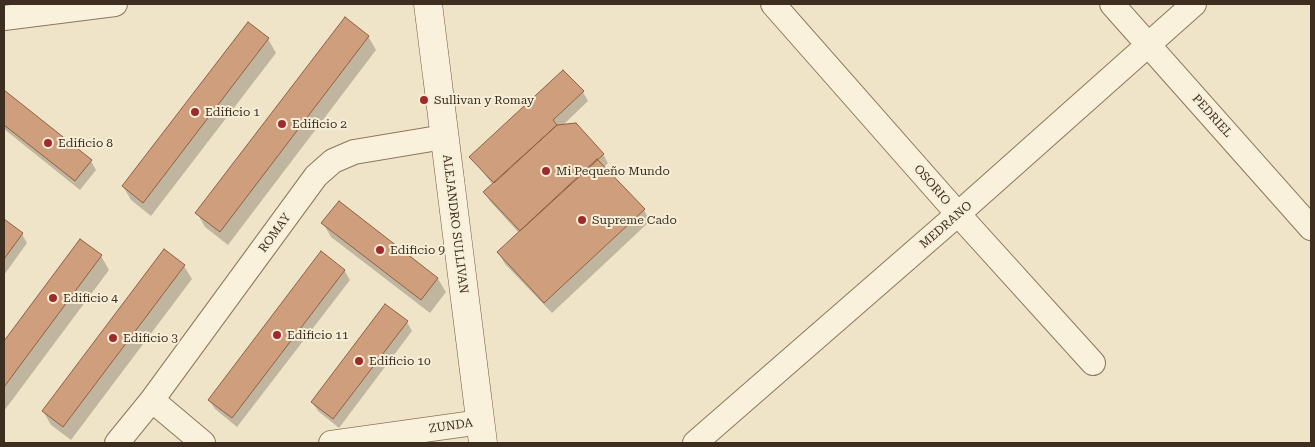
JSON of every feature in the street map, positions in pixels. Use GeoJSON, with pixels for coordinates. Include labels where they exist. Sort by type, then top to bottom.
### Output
{"type":"FeatureCollection","features":[{"type":"Feature","properties":{"kind":"street"},"geometry":{"type":"LineString","coordinates":[[4,18],[114,4]]}},
{"type":"Feature","properties":{"kind":"street","name":"ALEJANDRO SULLIVAN"},"geometry":{"type":"LineString","coordinates":[[428,4],[482,432]]}},
{"type":"Feature","properties":{"kind":"street","name":"OSORIO"},"geometry":{"type":"LineString","coordinates":[[773,4],[958,214],[1094,364]]}},
{"type":"Feature","properties":{"kind":"street","name":"PEDRIEL"},"geometry":{"type":"LineString","coordinates":[[1112,4],[1311,228]]}},
{"type":"Feature","properties":{"kind":"street","name":"MEDRANO"},"geometry":{"type":"LineString","coordinates":[[695,443],[958,214],[1147,43],[1194,4]]}},
{"type":"Feature","properties":{"kind":"street","name":"ROMAY"},"geometry":{"type":"LineString","coordinates":[[152,400],[316,176],[333,161],[354,152],[444,137]]}},
{"type":"Feature","properties":{"kind":"street"},"geometry":{"type":"LineString","coordinates":[[117,443],[152,400],[203,443]]}},
{"type":"Feature","properties":{"kind":"street","name":"ZUNDA"},"geometry":{"type":"LineString","coordinates":[[331,443],[482,432]]}},
{"type":"Feature","properties":{"kind":"building","name":"Edificio 2"},"geometry":{"type":"Polygon","coordinates":[[[345,17],[369,36],[220,232],[195,213],[345,17]]]}},
{"type":"Feature","properties":{"kind":"building","name":"Edificio 1"},"geometry":{"type":"Polygon","coordinates":[[[248,22],[269,38],[143,203],[122,186],[248,22]]]}},
{"type":"Feature","properties":{"kind":"building"},"geometry":{"type":"Polygon","coordinates":[[[563,70],[584,91],[553,120],[557,125],[494,183],[469,157],[563,70]]]}},
{"type":"Feature","properties":{"kind":"building","name":"Edificio 8"},"geometry":{"type":"Polygon","coordinates":[[[4,90],[92,160],[75,181],[4,125],[4,90]]]}},
{"type":"Feature","properties":{"kind":"building","name":"Mi Pequeño Mundo"},"geometry":{"type":"Polygon","coordinates":[[[576,123],[604,154],[520,231],[483,192],[557,125],[576,123]]]}},
{"type":"Feature","properties":{"kind":"building","name":"Supreme Cado"},"geometry":{"type":"Polygon","coordinates":[[[597,159],[645,209],[544,303],[497,252],[597,159]]]}},
{"type":"Feature","properties":{"kind":"building","name":"Edificio 9"},"geometry":{"type":"Polygon","coordinates":[[[339,201],[438,278],[421,300],[321,223],[339,201]]]}},
{"type":"Feature","properties":{"kind":"building"},"geometry":{"type":"Polygon","coordinates":[[[4,219],[23,233],[4,259],[4,219]]]}},
{"type":"Feature","properties":{"kind":"building","name":"Edificio 4"},"geometry":{"type":"Polygon","coordinates":[[[80,239],[102,255],[4,387],[4,341],[80,239]]]}},
{"type":"Feature","properties":{"kind":"building","name":"Edificio 3"},"geometry":{"type":"Polygon","coordinates":[[[164,249],[185,265],[63,427],[42,411],[164,249]]]}},
{"type":"Feature","properties":{"kind":"building","name":"Edificio 11"},"geometry":{"type":"Polygon","coordinates":[[[321,251],[345,270],[232,418],[208,400],[321,251]]]}},
{"type":"Feature","properties":{"kind":"building","name":"Edificio 10"},"geometry":{"type":"Polygon","coordinates":[[[385,304],[408,321],[333,419],[311,402],[385,304]]]}},
{"type":"Feature","properties":{"kind":"place","name":"Sullivan y Romay"},"geometry":{"type":"Point","coordinates":[424,100]}},
{"type":"Feature","properties":{"kind":"place","name":"Edificio 1"},"geometry":{"type":"Point","coordinates":[195,112]}},
{"type":"Feature","properties":{"kind":"place","name":"Edificio 2"},"geometry":{"type":"Point","coordinates":[282,124]}},
{"type":"Feature","properties":{"kind":"place","name":"Edificio 8"},"geometry":{"type":"Point","coordinates":[48,143]}},
{"type":"Feature","properties":{"kind":"place","name":"Mi Pequeño Mundo"},"geometry":{"type":"Point","coordinates":[546,171]}},
{"type":"Feature","properties":{"kind":"place","name":"Supreme Cado"},"geometry":{"type":"Point","coordinates":[582,220]}},
{"type":"Feature","properties":{"kind":"place","name":"Edificio 9"},"geometry":{"type":"Point","coordinates":[380,250]}},
{"type":"Feature","properties":{"kind":"place","name":"Edificio 4"},"geometry":{"type":"Point","coordinates":[53,298]}},
{"type":"Feature","properties":{"kind":"place","name":"Edificio 11"},"geometry":{"type":"Point","coordinates":[277,335]}},
{"type":"Feature","properties":{"kind":"place","name":"Edificio 3"},"geometry":{"type":"Point","coordinates":[113,338]}},
{"type":"Feature","properties":{"kind":"place","name":"Edificio 10"},"geometry":{"type":"Point","coordinates":[359,361]}}]}
